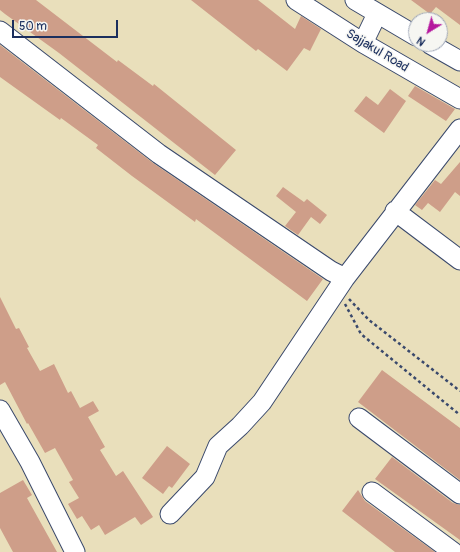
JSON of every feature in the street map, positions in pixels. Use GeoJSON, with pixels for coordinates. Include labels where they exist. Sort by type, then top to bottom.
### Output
{"type":"FeatureCollection","features":[{"type":"Feature","properties":{"kind":"street","name":"Sajjakul Road"},"geometry":{"type":"LineString","coordinates":[[296,0],[363,43],[460,100]]}},
{"type":"Feature","properties":{"kind":"street"},"geometry":{"type":"LineString","coordinates":[[355,0],[408,31]]}},
{"type":"Feature","properties":{"kind":"street"},"geometry":{"type":"LineString","coordinates":[[363,43],[377,14]]}},
{"type":"Feature","properties":{"kind":"street"},"geometry":{"type":"LineString","coordinates":[[0,31],[159,154],[331,271],[341,284]]}},
{"type":"Feature","properties":{"kind":"street"},"geometry":{"type":"LineString","coordinates":[[444,52],[460,61]]}},
{"type":"Feature","properties":{"kind":"street"},"geometry":{"type":"LineString","coordinates":[[170,514],[205,477],[218,446],[240,426],[262,402],[341,284],[395,211],[460,129]]}},
{"type":"Feature","properties":{"kind":"street"},"geometry":{"type":"LineString","coordinates":[[395,211],[460,260]]}},
{"type":"Feature","properties":{"kind":"street"},"geometry":{"type":"LineString","coordinates":[[0,410],[30,462],[75,552]]}},
{"type":"Feature","properties":{"kind":"street"},"geometry":{"type":"LineString","coordinates":[[359,418],[460,494]]}},
{"type":"Feature","properties":{"kind":"street"},"geometry":{"type":"LineString","coordinates":[[372,492],[453,552]]}},
{"type":"Feature","properties":{"kind":"path"},"geometry":{"type":"LineString","coordinates":[[341,284],[355,304],[369,320],[460,391]]}},
{"type":"Feature","properties":{"kind":"path"},"geometry":{"type":"LineString","coordinates":[[341,284],[352,315],[361,334],[460,415]]}},
{"type":"Feature","properties":{"kind":"building"},"geometry":{"type":"Polygon","coordinates":[[[0,0],[36,0],[117,62],[118,60],[153,86],[154,84],[236,150],[215,175],[59,53],[0,10],[0,0]]]}},
{"type":"Feature","properties":{"kind":"building"},"geometry":{"type":"Polygon","coordinates":[[[191,0],[258,0],[295,29],[301,16],[321,29],[310,51],[304,48],[287,71],[258,49],[256,51],[191,0]]]}},
{"type":"Feature","properties":{"kind":"building"},"geometry":{"type":"Polygon","coordinates":[[[411,0],[460,0],[460,25],[448,16],[448,12],[443,12],[436,7],[432,12],[427,12],[411,0]]]}},
{"type":"Feature","properties":{"kind":"building"},"geometry":{"type":"Polygon","coordinates":[[[0,45],[153,163],[323,279],[307,301],[196,219],[195,222],[132,176],[96,148],[98,145],[61,118],[60,120],[0,77],[0,45]]]}},
{"type":"Feature","properties":{"kind":"building"},"geometry":{"type":"Polygon","coordinates":[[[415,86],[455,109],[446,121],[408,96],[415,86]]]}},
{"type":"Feature","properties":{"kind":"building"},"geometry":{"type":"Polygon","coordinates":[[[390,89],[406,101],[384,133],[354,111],[366,96],[378,105],[390,89]]]}},
{"type":"Feature","properties":{"kind":"building"},"geometry":{"type":"Polygon","coordinates":[[[460,162],[460,196],[455,192],[440,212],[428,203],[422,210],[415,205],[435,180],[441,184],[460,162]]]}},
{"type":"Feature","properties":{"kind":"building"},"geometry":{"type":"Polygon","coordinates":[[[283,187],[304,202],[307,199],[327,215],[320,224],[311,217],[298,235],[285,226],[296,212],[276,196],[283,187]]]}},
{"type":"Feature","properties":{"kind":"building"},"geometry":{"type":"Polygon","coordinates":[[[0,297],[16,329],[19,328],[29,347],[27,348],[40,371],[54,364],[68,393],[71,391],[80,408],[93,401],[99,411],[88,417],[105,447],[100,450],[116,476],[123,471],[153,517],[141,525],[135,517],[105,535],[99,525],[91,530],[82,516],[77,519],[68,504],[79,498],[69,482],[73,480],[55,448],[45,453],[28,423],[27,424],[5,382],[0,385],[0,297]]]}},
{"type":"Feature","properties":{"kind":"building"},"geometry":{"type":"Polygon","coordinates":[[[382,370],[460,428],[460,480],[358,402],[382,370]]]}},
{"type":"Feature","properties":{"kind":"building"},"geometry":{"type":"Polygon","coordinates":[[[167,446],[190,464],[172,488],[169,486],[163,494],[142,478],[167,446]]]}},
{"type":"Feature","properties":{"kind":"building"},"geometry":{"type":"Polygon","coordinates":[[[392,457],[453,503],[460,505],[460,540],[375,479],[392,457]]]}},
{"type":"Feature","properties":{"kind":"building"},"geometry":{"type":"Polygon","coordinates":[[[23,480],[32,495],[27,498],[57,552],[13,552],[0,528],[0,493],[23,480]]]}},
{"type":"Feature","properties":{"kind":"building"},"geometry":{"type":"Polygon","coordinates":[[[358,490],[365,501],[435,552],[395,552],[342,511],[358,490]]]}}]}
